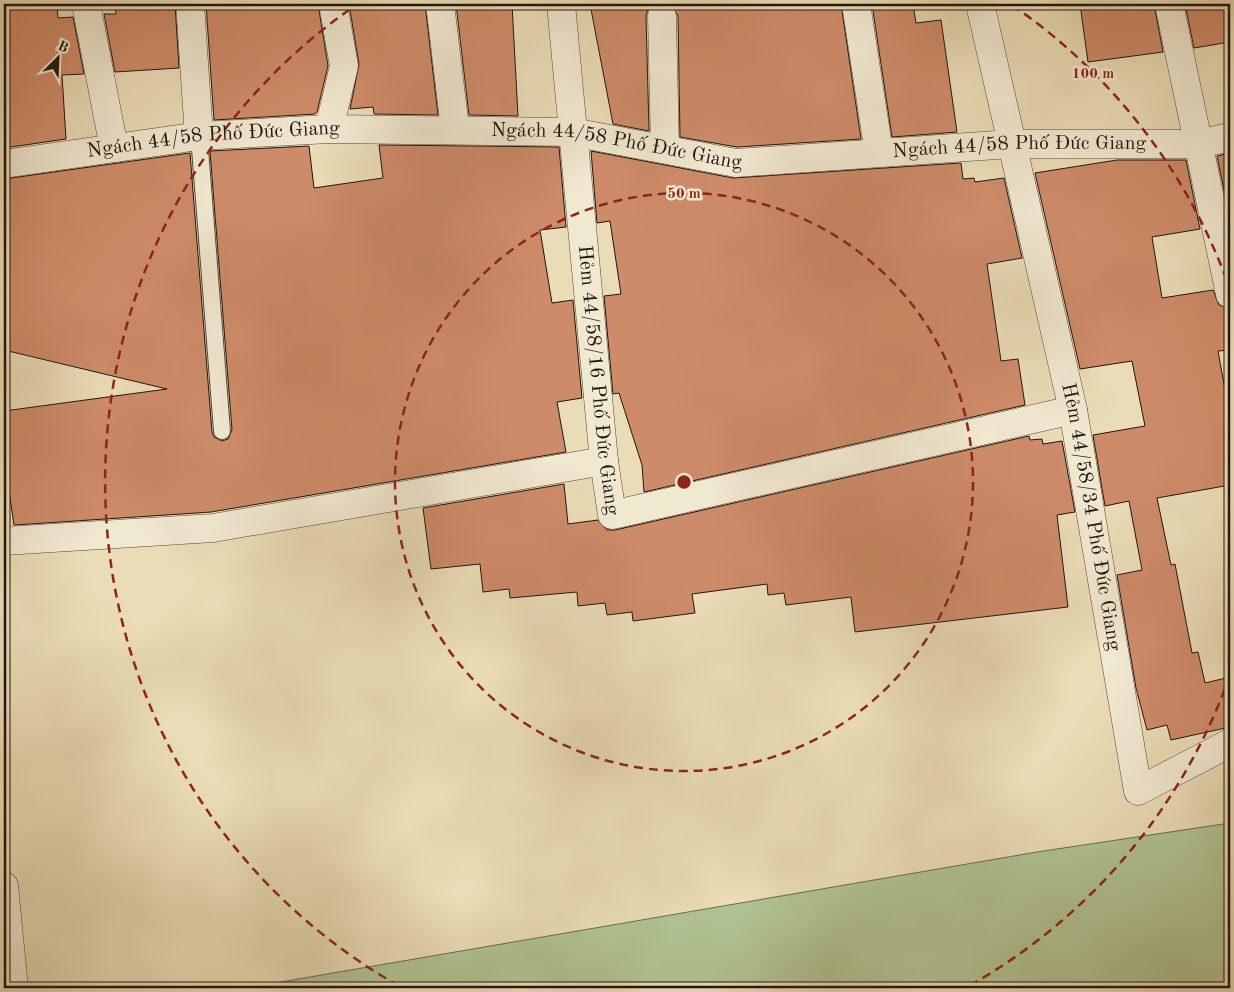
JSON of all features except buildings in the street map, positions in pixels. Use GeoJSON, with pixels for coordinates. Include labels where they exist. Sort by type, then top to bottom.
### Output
{"type":"FeatureCollection","features":[{"type":"Feature","properties":{"kind":"street"},"geometry":{"type":"LineString","coordinates":[[86,4],[114,148]]}},
{"type":"Feature","properties":{"kind":"street"},"geometry":{"type":"LineString","coordinates":[[190,4],[199,136]]}},
{"type":"Feature","properties":{"kind":"street"},"geometry":{"type":"LineString","coordinates":[[329,129],[344,66],[333,4]]}},
{"type":"Feature","properties":{"kind":"street"},"geometry":{"type":"LineString","coordinates":[[440,4],[455,129]]}},
{"type":"Feature","properties":{"kind":"street","name":"Hẻm 44/58/16 Phố Đức Giang"},"geometry":{"type":"LineString","coordinates":[[561,4],[604,461],[612,515],[1073,410]]}},
{"type":"Feature","properties":{"kind":"street"},"geometry":{"type":"LineString","coordinates":[[856,4],[878,153]]}},
{"type":"Feature","properties":{"kind":"street","name":"Hẻm 44/58/34 Phố Đức Giang"},"geometry":{"type":"LineString","coordinates":[[980,4],[1073,410],[1138,791],[1230,743]]}},
{"type":"Feature","properties":{"kind":"street"},"geometry":{"type":"LineString","coordinates":[[1169,4],[1230,294]]}},
{"type":"Feature","properties":{"kind":"street"},"geometry":{"type":"LineString","coordinates":[[662,16],[665,149]]}},
{"type":"Feature","properties":{"kind":"street","name":"Ngách 44/58 Phố Đức Giang"},"geometry":{"type":"LineString","coordinates":[[4,164],[199,136],[329,129],[455,129],[572,132],[736,163],[1011,144],[1198,144],[1230,137]]}},
{"type":"Feature","properties":{"kind":"street"},"geometry":{"type":"LineString","coordinates":[[4,541],[213,528],[604,461]]}},
{"type":"Feature","properties":{"kind":"street"},"geometry":{"type":"LineString","coordinates":[[4,888],[14,988]]}},
{"type":"Feature","properties":{"kind":"lane"},"geometry":{"type":"LineString","coordinates":[[199,136],[222,430]]}},
{"type":"Feature","properties":{"kind":"green space"},"geometry":{"type":"Polygon","coordinates":[[[1230,823],[1230,988],[246,988],[1037,852],[1230,823]]]}}]}
